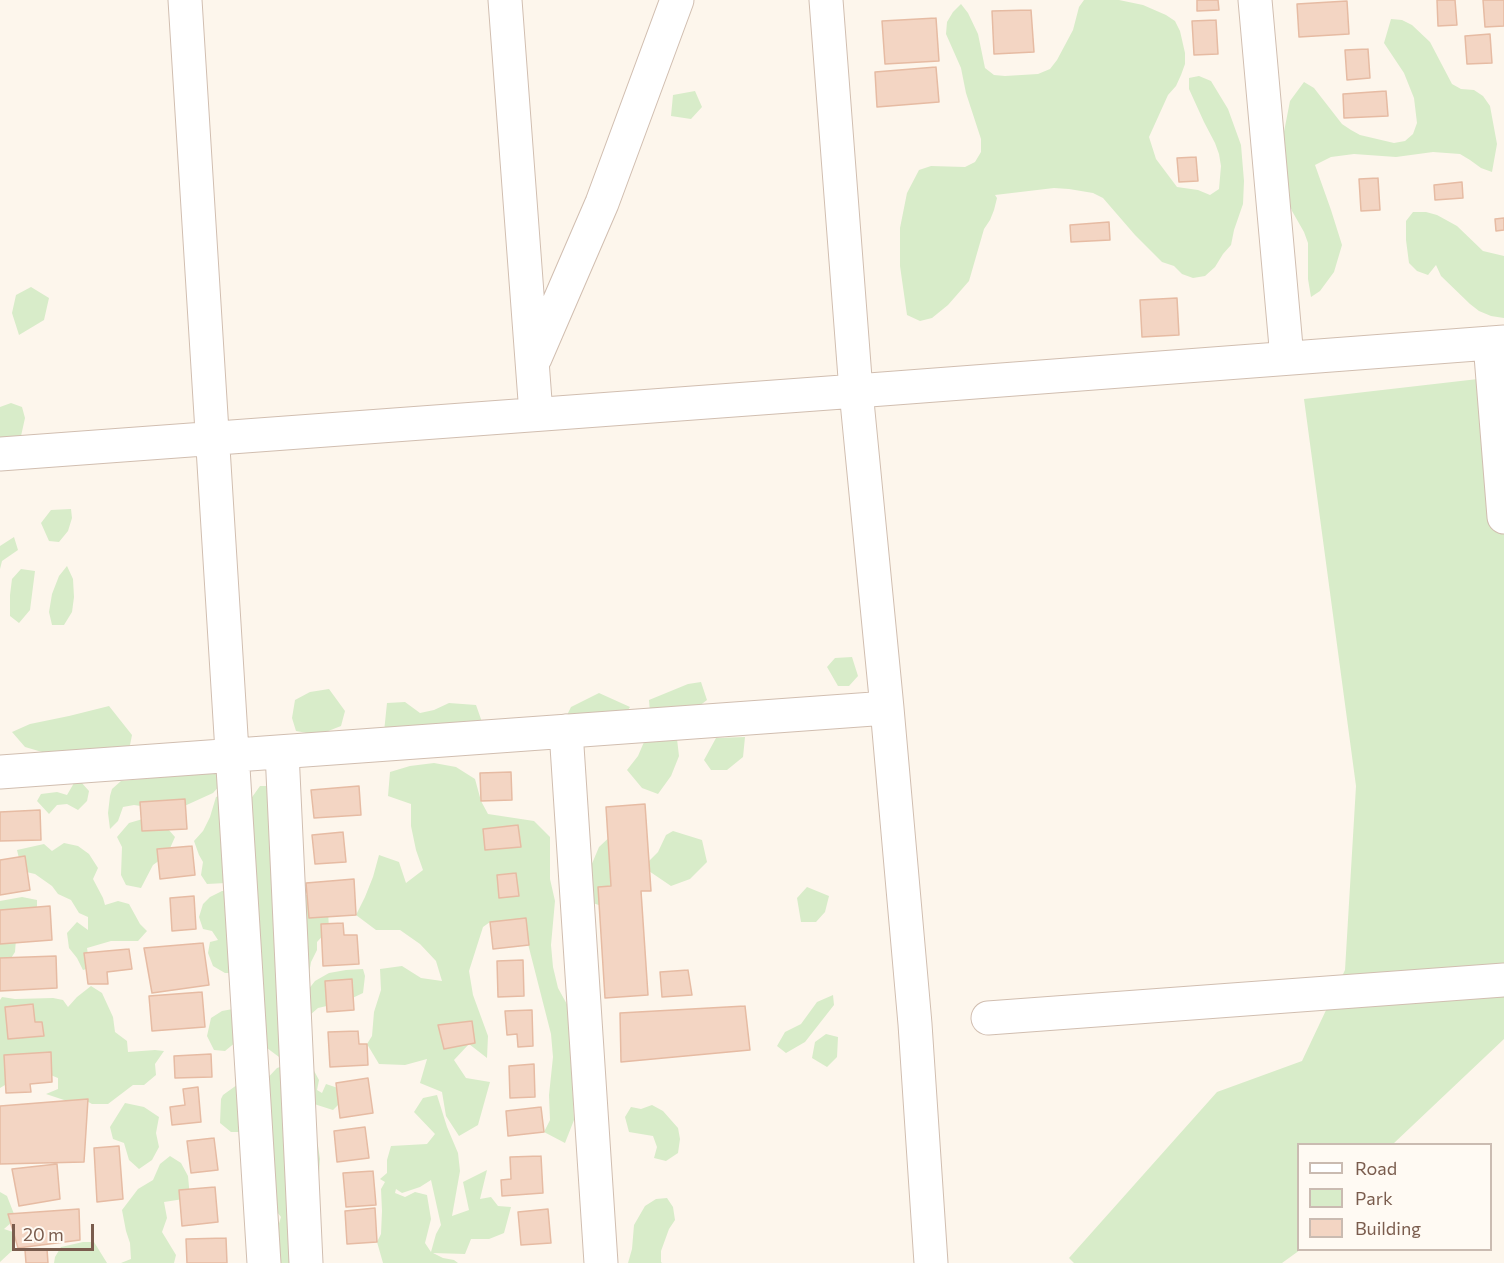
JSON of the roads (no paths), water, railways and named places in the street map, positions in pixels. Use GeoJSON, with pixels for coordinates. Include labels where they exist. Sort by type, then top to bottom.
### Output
{"type":"FeatureCollection","features":[{"type":"Feature","properties":{"kind":"street"},"geometry":{"type":"LineString","coordinates":[[185,0],[264,1263]]}},
{"type":"Feature","properties":{"kind":"street"},"geometry":{"type":"LineString","coordinates":[[504,0],[536,414]]}},
{"type":"Feature","properties":{"kind":"street"},"geometry":{"type":"LineString","coordinates":[[533,363],[602,203],[677,0]]}},
{"type":"Feature","properties":{"kind":"street"},"geometry":{"type":"LineString","coordinates":[[831,0],[856,391],[915,1024],[931,1263]]}},
{"type":"Feature","properties":{"kind":"street"},"geometry":{"type":"LineString","coordinates":[[1255,0],[1287,358]]}},
{"type":"Feature","properties":{"kind":"street"},"geometry":{"type":"LineString","coordinates":[[0,454],[1497,342],[1504,517]]}},
{"type":"Feature","properties":{"kind":"street"},"geometry":{"type":"LineString","coordinates":[[0,772],[887,708]]}},
{"type":"Feature","properties":{"kind":"street"},"geometry":{"type":"LineString","coordinates":[[566,731],[601,1263]]}},
{"type":"Feature","properties":{"kind":"street"},"geometry":{"type":"LineString","coordinates":[[282,752],[306,1263]]}},
{"type":"Feature","properties":{"kind":"street"},"geometry":{"type":"LineString","coordinates":[[988,1018],[1504,980]]}}]}
